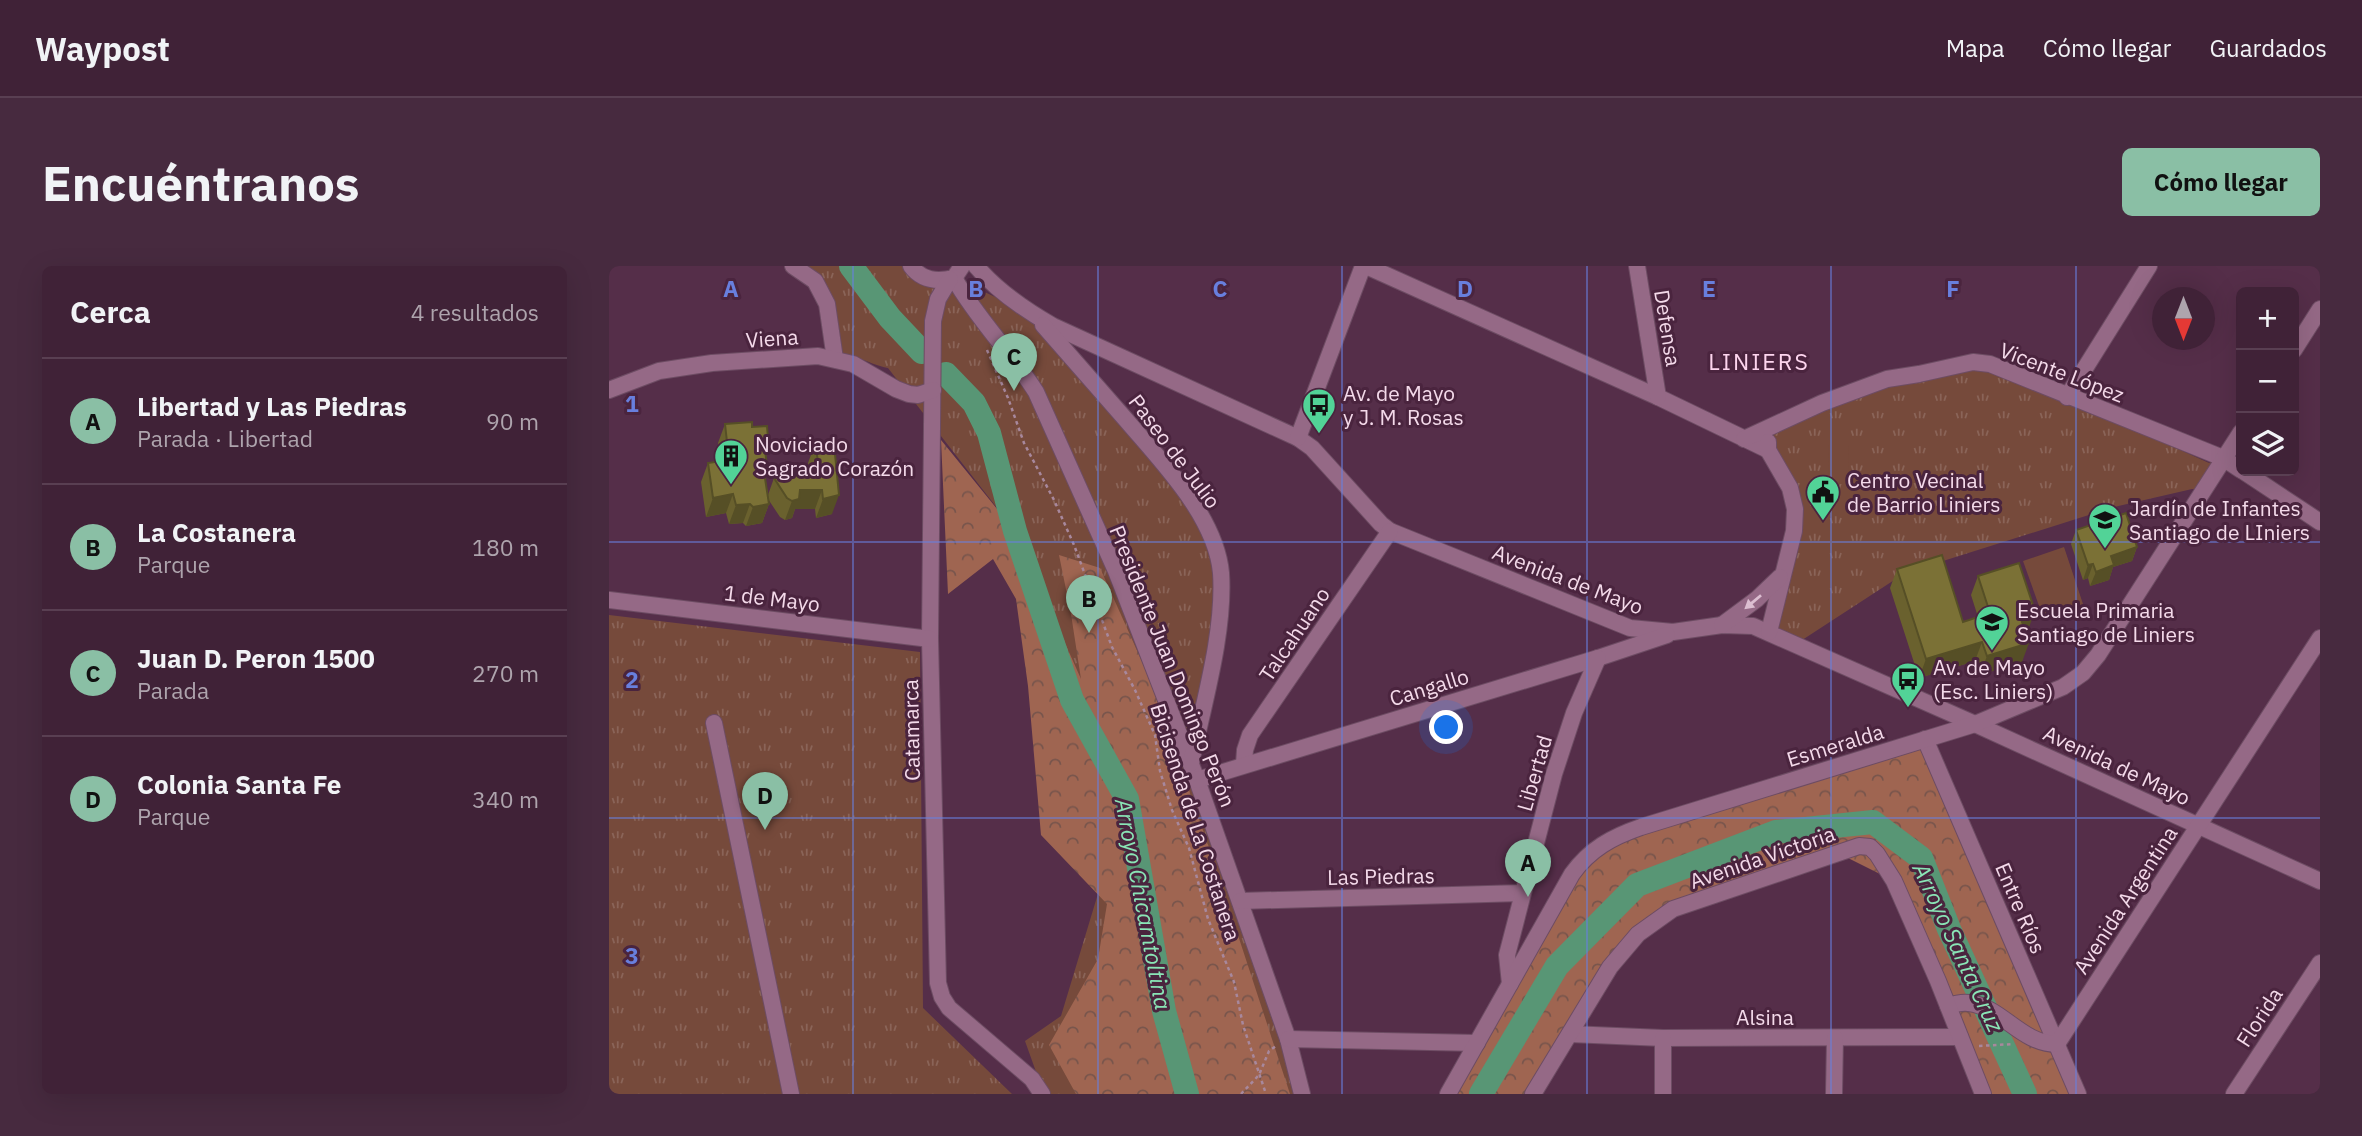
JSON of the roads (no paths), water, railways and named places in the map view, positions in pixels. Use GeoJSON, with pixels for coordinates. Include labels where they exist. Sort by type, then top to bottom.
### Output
{"type":"FeatureCollection","features":[{"type":"Feature","properties":{"kind":"street"},"geometry":{"type":"LineString","coordinates":[[793,266],[815,282],[827,304],[835,359]]}},
{"type":"Feature","properties":{"kind":"street","name":"Avenida de Mayo"},"geometry":{"type":"LineString","coordinates":[[976,266],[996,287],[1053,326],[1298,438],[1312,448],[1390,531],[1615,622],[1646,631],[1673,632],[1722,625],[1745,625],[1769,632],[2320,881]]}},
{"type":"Feature","properties":{"kind":"street"},"geometry":{"type":"LineString","coordinates":[[1298,438],[1364,266],[1657,397],[1768,450]]}},
{"type":"Feature","properties":{"kind":"street","name":"Defensa"},"geometry":{"type":"LineString","coordinates":[[1637,266],[1657,397]]}},
{"type":"Feature","properties":{"kind":"street"},"geometry":{"type":"LineString","coordinates":[[2067,397],[2150,266]]}},
{"type":"Feature","properties":{"kind":"street","name":"Avenida de Mayo"},"geometry":{"type":"LineString","coordinates":[[913,269],[932,281],[956,275],[996,287]]}},
{"type":"Feature","properties":{"kind":"street","name":"Catamarca"},"geometry":{"type":"LineString","coordinates":[[913,269],[929,298],[933,321],[930,639],[938,983],[949,1008],[1032,1079],[1042,1094]]}},
{"type":"Feature","properties":{"kind":"street","name":"Catamarca"},"geometry":{"type":"LineString","coordinates":[[933,321],[937,299],[956,275]]}},
{"type":"Feature","properties":{"kind":"street","name":"Presidente Juan Domingo Perón"},"geometry":{"type":"LineString","coordinates":[[956,275],[965,297],[1024,372],[1036,392],[1116,571],[1191,762],[1288,1039],[1302,1094]]}},
{"type":"Feature","properties":{"kind":"street"},"geometry":{"type":"LineString","coordinates":[[2299,342],[2320,309]]}},
{"type":"Feature","properties":{"kind":"street","name":"Paseo de Julio"},"geometry":{"type":"LineString","coordinates":[[1034,315],[1171,474],[1192,502],[1217,550],[1221,573],[1219,623],[1191,762]]}},
{"type":"Feature","properties":{"kind":"street","name":"Viena"},"geometry":{"type":"LineString","coordinates":[[609,390],[659,371],[712,363],[818,356],[853,364],[909,394],[918,395],[933,390]]}},
{"type":"Feature","properties":{"kind":"street","name":"Vicente López"},"geometry":{"type":"LineString","coordinates":[[1744,439],[1822,403],[1888,379],[1973,362],[1990,365],[2225,458],[2236,466]]}},
{"type":"Feature","properties":{"kind":"street"},"geometry":{"type":"LineString","coordinates":[[1769,632],[1794,531],[1795,509],[1790,488],[1768,450],[1770,426]]}},
{"type":"Feature","properties":{"kind":"street","name":"Esmeralda"},"geometry":{"type":"LineString","coordinates":[[1448,1094],[1572,874],[1592,851],[1617,836],[1975,724],[2063,687],[2083,673],[2098,655],[2236,440]]}},
{"type":"Feature","properties":{"kind":"street","name":"Vicente López"},"geometry":{"type":"LineString","coordinates":[[2251,476],[2320,522]]}},
{"type":"Feature","properties":{"kind":"street","name":"Talcahuano"},"geometry":{"type":"LineString","coordinates":[[1244,764],[1250,735],[1390,531]]}},
{"type":"Feature","properties":{"kind":"street"},"geometry":{"type":"LineString","coordinates":[[1722,625],[1757,599],[1782,575]]}},
{"type":"Feature","properties":{"kind":"street","name":"1 de Mayo"},"geometry":{"type":"LineString","coordinates":[[609,600],[930,639]]}},
{"type":"Feature","properties":{"kind":"street","name":"Cangallo"},"geometry":{"type":"LineString","coordinates":[[1197,780],[1598,658],[1673,632]]}},
{"type":"Feature","properties":{"kind":"street","name":"Avenida Argentina"},"geometry":{"type":"LineString","coordinates":[[2057,1044],[2320,638]]}},
{"type":"Feature","properties":{"kind":"street","name":"Libertad"},"geometry":{"type":"LineString","coordinates":[[1510,985],[1507,955],[1554,774],[1574,713],[1598,658]]}},
{"type":"Feature","properties":{"kind":"street"},"geometry":{"type":"LineString","coordinates":[[714,723],[791,1094]]}},
{"type":"Feature","properties":{"kind":"street","name":"Entre Ríos"},"geometry":{"type":"LineString","coordinates":[[1925,739],[2078,1094]]}},
{"type":"Feature","properties":{"kind":"street","name":"Avenida Victoria"},"geometry":{"type":"LineString","coordinates":[[1533,1094],[1610,967],[1653,921],[1672,909],[1859,846],[1870,847],[1894,881],[1983,1094]]}},
{"type":"Feature","properties":{"kind":"street","name":"Las Piedras"},"geometry":{"type":"LineString","coordinates":[[1240,901],[1523,893]]}},
{"type":"Feature","properties":{"kind":"street","name":"Florida"},"geometry":{"type":"LineString","coordinates":[[2234,1094],[2320,963]]}},
{"type":"Feature","properties":{"kind":"street"},"geometry":{"type":"LineString","coordinates":[[1948,1006],[1970,1003],[1991,1011],[2036,1040],[2045,1044],[2057,1044]]}},
{"type":"Feature","properties":{"kind":"street","name":"Alsina"},"geometry":{"type":"LineString","coordinates":[[1570,1034],[1663,1038],[1960,1037]]}},
{"type":"Feature","properties":{"kind":"street"},"geometry":{"type":"LineString","coordinates":[[1663,1038],[1663,1094]]}},
{"type":"Feature","properties":{"kind":"street"},"geometry":{"type":"LineString","coordinates":[[1835,1038],[1835,1094]]}},
{"type":"Feature","properties":{"kind":"street"},"geometry":{"type":"LineString","coordinates":[[1288,1039],[1477,1042]]}},
{"type":"Feature","properties":{"kind":"waterway","name":"Arroyo Chicamtoltina"},"geometry":{"type":"LineString","coordinates":[[851,266],[890,318],[922,352]]}},
{"type":"Feature","properties":{"kind":"waterway","name":"Arroyo Chicamtoltina"},"geometry":{"type":"LineString","coordinates":[[946,374],[974,403],[989,433],[1015,531],[1072,700],[1127,799],[1164,1011],[1187,1094]]}},
{"type":"Feature","properties":{"kind":"waterway","name":"Arroyo Santa Cruz"},"geometry":{"type":"LineString","coordinates":[[1481,1094],[1557,966],[1637,885],[1776,832],[1873,822],[1921,858],[1949,929],[2025,1094]]}},
{"type":"Feature","properties":{"kind":"place","name":"Juan D. Peron 1500"},"geometry":{"type":"Point","coordinates":[1014,391]}},
{"type":"Feature","properties":{"kind":"place","name":"Av. de Mayo y J. M. Rosas"},"geometry":{"type":"Point","coordinates":[1319,435]}},
{"type":"Feature","properties":{"kind":"place","name":"Noviciado Sagrado Corazón"},"geometry":{"type":"Point","coordinates":[731,486]}},
{"type":"Feature","properties":{"kind":"place","name":"Centro Vecinal de Barrio Liniers"},"geometry":{"type":"Point","coordinates":[1823,522]}},
{"type":"Feature","properties":{"kind":"place","name":"Jardín de Infantes Santiago de LIniers"},"geometry":{"type":"Point","coordinates":[2105,550]}},
{"type":"Feature","properties":{"kind":"place","name":"La Costanera"},"geometry":{"type":"Point","coordinates":[1089,633]}},
{"type":"Feature","properties":{"kind":"place","name":"Escuela Primaria Santiago de Liniers"},"geometry":{"type":"Point","coordinates":[1992,652]}},
{"type":"Feature","properties":{"kind":"place","name":"Av. de Mayo (Esc. Liniers)"},"geometry":{"type":"Point","coordinates":[1908,709]}},
{"type":"Feature","properties":{"kind":"place","name":"Colonia Santa Fe"},"geometry":{"type":"Point","coordinates":[765,830]}},
{"type":"Feature","properties":{"kind":"place","name":"Libertad y Las Piedras"},"geometry":{"type":"Point","coordinates":[1528,897]}},
{"type":"Feature","properties":{"kind":"district","name":"LINIERS"},"geometry":{"type":"Point","coordinates":[1759,361]}}]}
